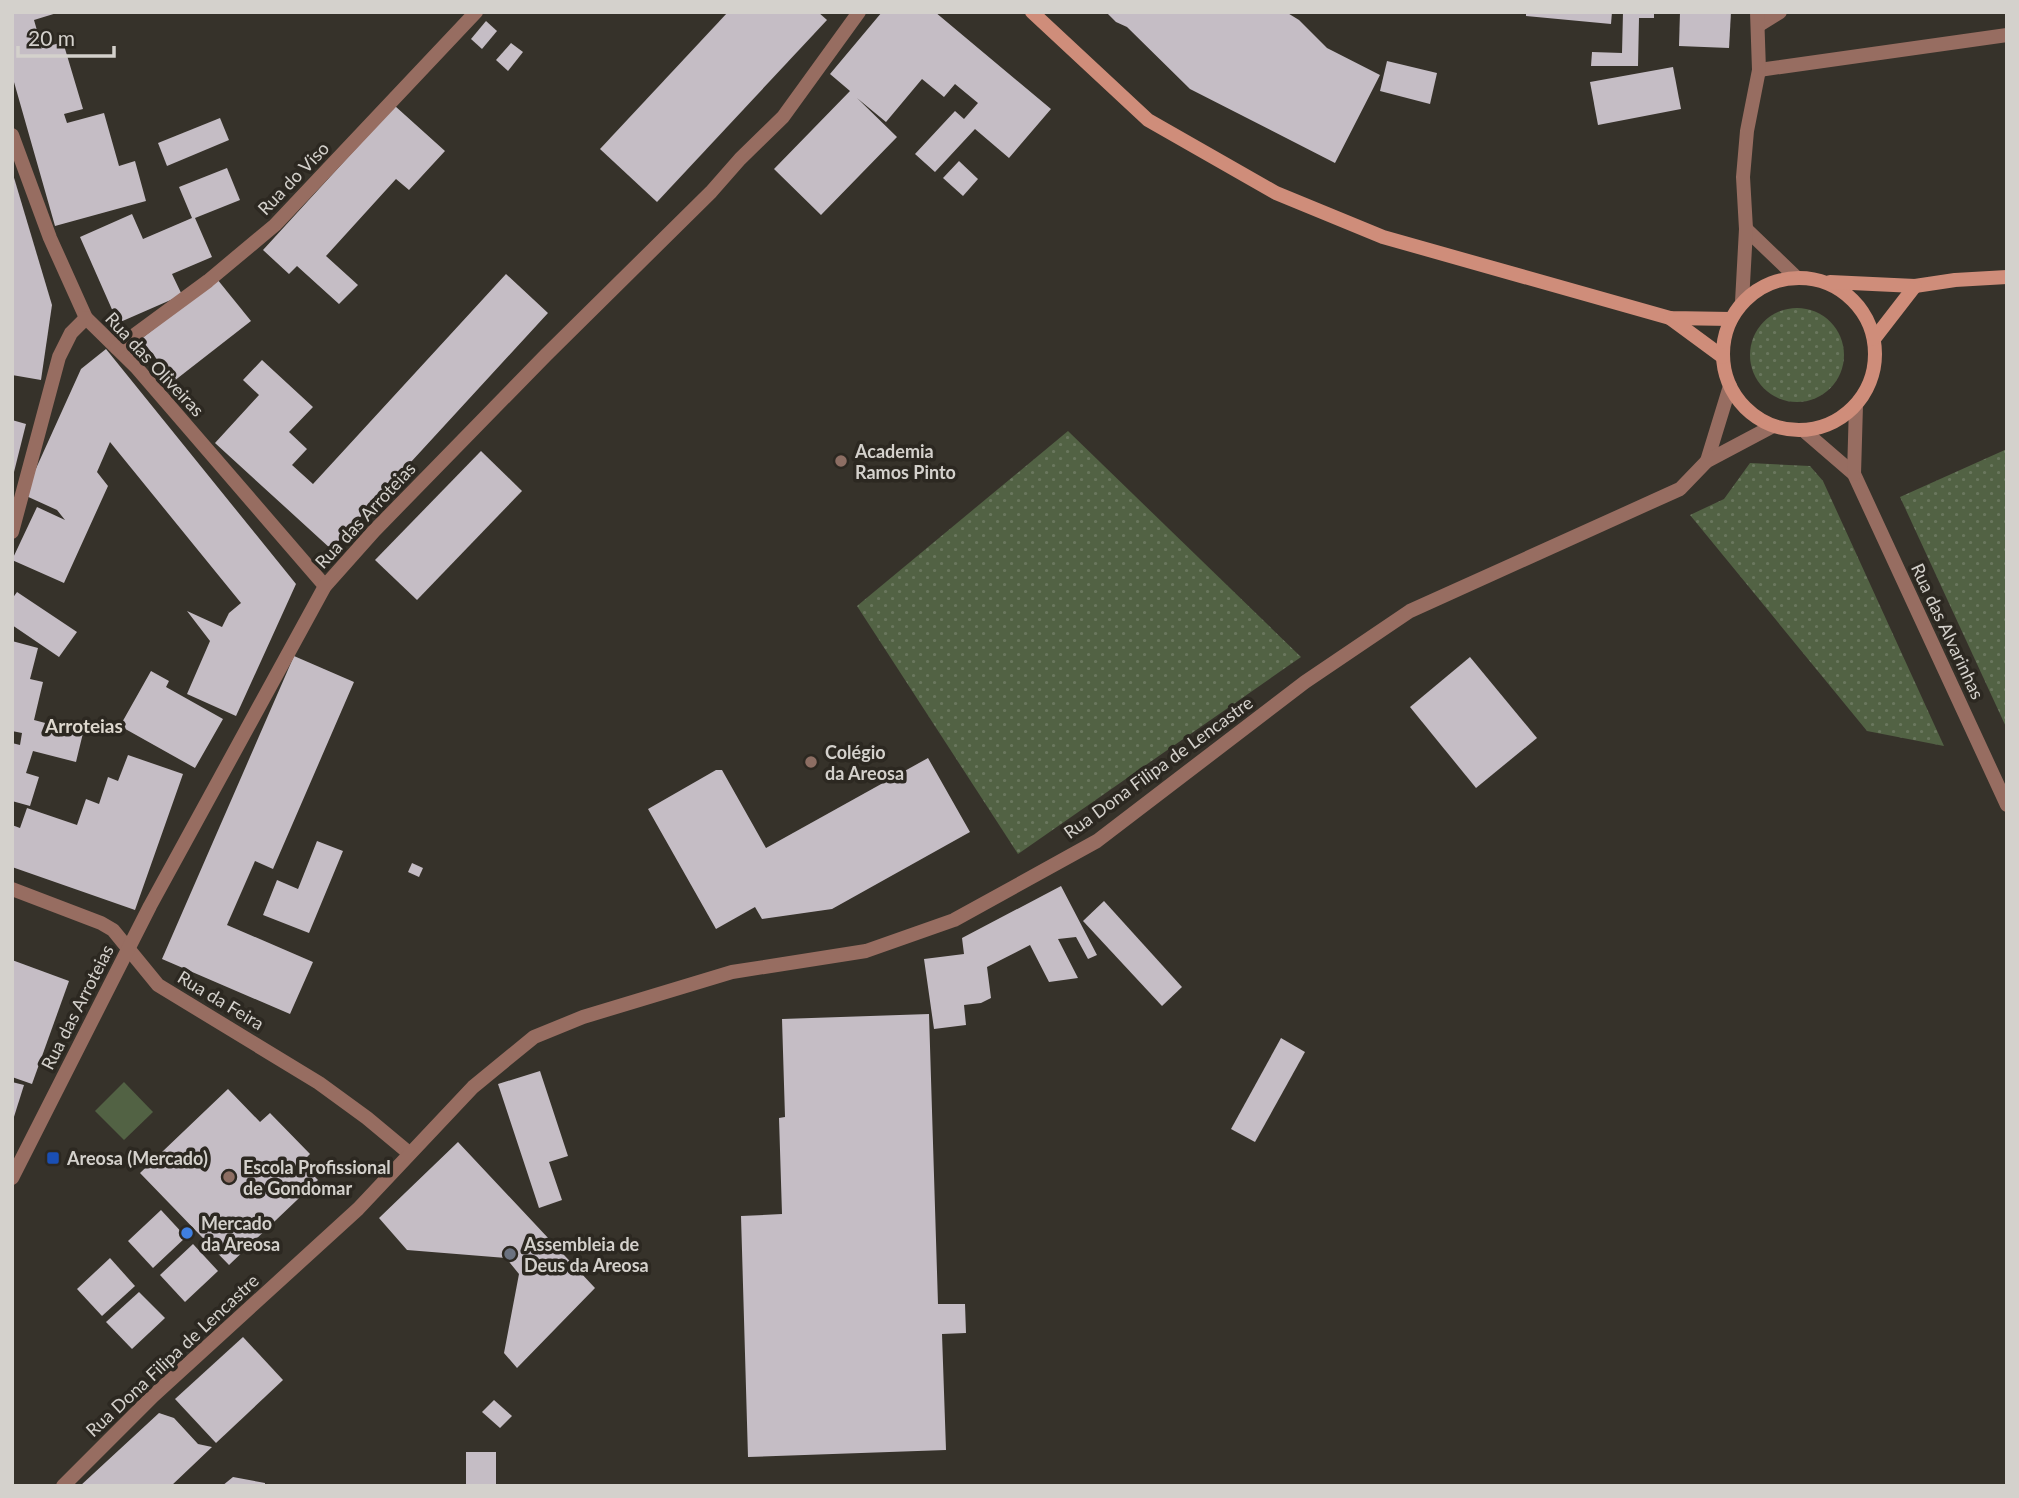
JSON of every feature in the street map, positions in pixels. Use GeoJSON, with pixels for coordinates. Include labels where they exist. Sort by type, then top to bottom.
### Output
{"type":"FeatureCollection","features":[{"type":"Feature","properties":{"kind":"street","name":"Rua do Viso"},"geometry":{"type":"LineString","coordinates":[[117,348],[208,281],[275,225],[476,12]]}},
{"type":"Feature","properties":{"kind":"street","name":"Rua das Arroteias"},"geometry":{"type":"LineString","coordinates":[[12,1178],[129,947],[325,586],[374,531],[536,364],[711,192],[783,117],[859,12]]}},
{"type":"Feature","properties":{"kind":"street"},"geometry":{"type":"LineString","coordinates":[[1032,12],[1148,120],[1276,193],[1382,237],[1670,318],[1731,319]]}},
{"type":"Feature","properties":{"kind":"street"},"geometry":{"type":"LineString","coordinates":[[1742,302],[1746,229],[1743,177],[1759,70],[1758,18],[1780,12]]}},
{"type":"Feature","properties":{"kind":"street"},"geometry":{"type":"LineString","coordinates":[[1759,70],[2007,35]]}},
{"type":"Feature","properties":{"kind":"street","name":"Rua das Oliveiras"},"geometry":{"type":"LineString","coordinates":[[12,135],[50,238],[86,318],[136,367],[325,586]]}},
{"type":"Feature","properties":{"kind":"street"},"geometry":{"type":"LineString","coordinates":[[1746,229],[1796,277]]}},
{"type":"Feature","properties":{"kind":"street"},"geometry":{"type":"LineString","coordinates":[[1825,282],[1842,290],[1857,304],[1868,320],[1876,356],[1873,374],[1856,405],[1841,418],[1823,426],[1803,430],[1773,426],[1755,416],[1741,403],[1730,386],[1723,357],[1724,337],[1731,319],[1742,302],[1758,289],[1776,281],[1796,277],[1825,282],[1915,286],[2007,277]]}},
{"type":"Feature","properties":{"kind":"street"},"geometry":{"type":"LineString","coordinates":[[1874,338],[1915,286]]}},
{"type":"Feature","properties":{"kind":"street"},"geometry":{"type":"LineString","coordinates":[[12,533],[59,357],[71,333],[86,318]]}},
{"type":"Feature","properties":{"kind":"street"},"geometry":{"type":"LineString","coordinates":[[1670,318],[1723,357]]}},
{"type":"Feature","properties":{"kind":"street","name":"Rua Dona Filipa de Lencastre"},"geometry":{"type":"LineString","coordinates":[[1707,461],[1730,386]]}},
{"type":"Feature","properties":{"kind":"street","name":"Rua das Alvarinhas"},"geometry":{"type":"LineString","coordinates":[[1854,474],[1856,405]]}},
{"type":"Feature","properties":{"kind":"street","name":"Rua Dona Filipa de Lencastre"},"geometry":{"type":"LineString","coordinates":[[63,1486],[153,1396],[358,1209],[473,1087],[534,1037],[583,1017],[732,972],[866,951],[954,920],[1097,841],[1305,682],[1410,611],[1680,489],[1707,461],[1773,426]]}},
{"type":"Feature","properties":{"kind":"street","name":"Rua das Alvarinhas"},"geometry":{"type":"LineString","coordinates":[[1803,430],[1854,474],[2007,805]]}},
{"type":"Feature","properties":{"kind":"street","name":"Rua da Feira"},"geometry":{"type":"LineString","coordinates":[[12,888],[113,930],[158,985],[319,1083],[409,1153]]}},
{"type":"Feature","properties":{"kind":"green space"},"geometry":{"type":"Polygon","coordinates":[[[1797,308],[1815,311],[1830,322],[1841,337],[1844,355],[1841,373],[1830,388],[1815,399],[1797,402],[1779,399],[1764,388],[1753,373],[1750,355],[1753,337],[1764,322],[1779,311],[1797,308]]]}},
{"type":"Feature","properties":{"kind":"green space"},"geometry":{"type":"Polygon","coordinates":[[[1068,431],[1301,657],[1018,854],[857,606],[1068,431]]]}},
{"type":"Feature","properties":{"kind":"green space"},"geometry":{"type":"Polygon","coordinates":[[[2007,449],[2007,729],[1900,497],[2007,449]]]}},
{"type":"Feature","properties":{"kind":"green space"},"geometry":{"type":"Polygon","coordinates":[[[1750,463],[1810,466],[1823,481],[1944,746],[1867,731],[1690,515],[1724,499],[1750,463]]]}},
{"type":"Feature","properties":{"kind":"green space"},"geometry":{"type":"Polygon","coordinates":[[[124,1082],[153,1112],[124,1140],[95,1111],[124,1082]]]}},
{"type":"Feature","properties":{"kind":"building"},"geometry":{"type":"Polygon","coordinates":[[[12,12],[60,12],[34,20],[42,48],[63,42],[83,109],[64,114],[67,123],[104,113],[119,166],[135,161],[146,201],[55,226],[12,75],[12,12]]]}},
{"type":"Feature","properties":{"kind":"building"},"geometry":{"type":"Polygon","coordinates":[[[728,12],[818,12],[827,20],[657,202],[600,149],[728,12]]]}},
{"type":"Feature","properties":{"kind":"building"},"geometry":{"type":"Polygon","coordinates":[[[882,12],[935,12],[1051,109],[1009,158],[975,129],[935,172],[915,154],[955,111],[964,119],[978,103],[955,84],[944,97],[922,79],[886,122],[857,98],[897,137],[821,215],[774,169],[850,91],[830,74],[882,12]]]}},
{"type":"Feature","properties":{"kind":"building"},"geometry":{"type":"Polygon","coordinates":[[[1106,12],[1286,12],[1299,20],[1327,48],[1380,75],[1335,163],[1190,89],[1127,27],[1116,22],[1106,12]]]}},
{"type":"Feature","properties":{"kind":"building"},"geometry":{"type":"Polygon","coordinates":[[[1526,12],[1612,12],[1611,24],[1526,16],[1526,12]]]}},
{"type":"Feature","properties":{"kind":"building"},"geometry":{"type":"Polygon","coordinates":[[[1623,12],[1654,12],[1654,18],[1639,18],[1638,66],[1591,66],[1592,52],[1622,53],[1623,12]]]}},
{"type":"Feature","properties":{"kind":"building"},"geometry":{"type":"Polygon","coordinates":[[[1680,12],[1731,12],[1729,48],[1679,46],[1680,12]]]}},
{"type":"Feature","properties":{"kind":"building"},"geometry":{"type":"Polygon","coordinates":[[[486,21],[497,31],[482,49],[471,39],[486,21]]]}},
{"type":"Feature","properties":{"kind":"building"},"geometry":{"type":"Polygon","coordinates":[[[511,43],[523,52],[508,71],[496,60],[511,43]]]}},
{"type":"Feature","properties":{"kind":"building"},"geometry":{"type":"Polygon","coordinates":[[[1387,61],[1437,73],[1430,104],[1380,91],[1387,61]]]}},
{"type":"Feature","properties":{"kind":"building"},"geometry":{"type":"Polygon","coordinates":[[[1673,67],[1681,109],[1598,125],[1590,82],[1673,67]]]}},
{"type":"Feature","properties":{"kind":"building"},"geometry":{"type":"Polygon","coordinates":[[[395,106],[445,151],[409,190],[396,179],[326,256],[358,285],[339,304],[297,266],[289,274],[263,250],[395,106]]]}},
{"type":"Feature","properties":{"kind":"building"},"geometry":{"type":"Polygon","coordinates":[[[220,118],[229,140],[167,166],[158,143],[220,118]]]}},
{"type":"Feature","properties":{"kind":"building"},"geometry":{"type":"Polygon","coordinates":[[[959,161],[978,179],[963,196],[943,178],[959,161]]]}},
{"type":"Feature","properties":{"kind":"building"},"geometry":{"type":"Polygon","coordinates":[[[227,168],[240,200],[195,218],[212,257],[172,274],[182,295],[118,323],[80,237],[132,214],[143,239],[192,218],[179,187],[227,168]]]}},
{"type":"Feature","properties":{"kind":"building"},"geometry":{"type":"Polygon","coordinates":[[[12,171],[52,305],[41,380],[12,375],[12,171]]]}},
{"type":"Feature","properties":{"kind":"building"},"geometry":{"type":"Polygon","coordinates":[[[506,274],[548,313],[331,549],[215,443],[259,395],[243,380],[262,360],[313,407],[289,432],[307,449],[292,465],[313,484],[506,274]]]}},
{"type":"Feature","properties":{"kind":"building"},"geometry":{"type":"Polygon","coordinates":[[[217,279],[251,321],[174,381],[141,339],[217,279]]]}},
{"type":"Feature","properties":{"kind":"building"},"geometry":{"type":"Polygon","coordinates":[[[106,349],[296,584],[236,716],[187,694],[210,641],[187,611],[222,627],[229,613],[241,603],[110,442],[97,472],[108,486],[64,583],[12,560],[37,507],[65,520],[57,510],[24,495],[81,369],[106,349]]]}},
{"type":"Feature","properties":{"kind":"building"},"geometry":{"type":"Polygon","coordinates":[[[12,420],[26,424],[13,476],[12,476],[12,420]]]}},
{"type":"Feature","properties":{"kind":"building"},"geometry":{"type":"Polygon","coordinates":[[[481,451],[522,491],[417,600],[375,560],[481,451]]]}},
{"type":"Feature","properties":{"kind":"building"},"geometry":{"type":"Polygon","coordinates":[[[17,592],[77,632],[59,657],[12,625],[12,599],[17,592]]]}},
{"type":"Feature","properties":{"kind":"building"},"geometry":{"type":"Polygon","coordinates":[[[12,641],[38,648],[30,679],[43,682],[34,720],[83,733],[76,762],[33,751],[26,773],[39,777],[30,806],[12,801],[12,743],[20,745],[22,733],[12,731],[12,641]]]}},
{"type":"Feature","properties":{"kind":"building"},"geometry":{"type":"Polygon","coordinates":[[[294,656],[354,682],[273,869],[255,861],[227,925],[313,962],[290,1014],[162,959],[294,656]]]}},
{"type":"Feature","properties":{"kind":"building"},"geometry":{"type":"Polygon","coordinates":[[[1470,657],[1537,738],[1476,788],[1410,707],[1470,657]]]}},
{"type":"Feature","properties":{"kind":"building"},"geometry":{"type":"Polygon","coordinates":[[[151,671],[169,681],[166,687],[223,719],[195,768],[120,726],[151,671]]]}},
{"type":"Feature","properties":{"kind":"building"},"geometry":{"type":"Polygon","coordinates":[[[128,755],[183,774],[135,910],[12,867],[12,825],[20,828],[27,808],[77,825],[86,799],[99,804],[108,777],[118,781],[128,755]]]}},
{"type":"Feature","properties":{"kind":"building"},"geometry":{"type":"Polygon","coordinates":[[[928,758],[970,832],[832,909],[762,919],[755,907],[716,929],[648,809],[716,770],[722,770],[766,848],[928,758]]]}},
{"type":"Feature","properties":{"kind":"building"},"geometry":{"type":"Polygon","coordinates":[[[317,841],[343,851],[309,933],[263,915],[277,880],[298,889],[317,841]]]}},
{"type":"Feature","properties":{"kind":"building"},"geometry":{"type":"Polygon","coordinates":[[[412,863],[423,868],[419,877],[408,872],[412,863]]]}},
{"type":"Feature","properties":{"kind":"building"},"geometry":{"type":"Polygon","coordinates":[[[1061,886],[1097,955],[1088,959],[1076,937],[1058,939],[1078,978],[1049,982],[1030,945],[987,967],[991,998],[981,1003],[964,1005],[966,1025],[934,1029],[924,959],[964,954],[962,938],[1061,886]]]}},
{"type":"Feature","properties":{"kind":"building"},"geometry":{"type":"Polygon","coordinates":[[[1104,901],[1182,987],[1162,1006],[1083,921],[1104,901]]]}},
{"type":"Feature","properties":{"kind":"building"},"geometry":{"type":"Polygon","coordinates":[[[12,960],[69,981],[32,1084],[12,1077],[12,960]]]}},
{"type":"Feature","properties":{"kind":"building"},"geometry":{"type":"Polygon","coordinates":[[[929,1014],[938,1304],[965,1304],[966,1333],[942,1334],[946,1450],[748,1457],[741,1216],[782,1214],[779,1118],[785,1117],[782,1019],[929,1014]]]}},
{"type":"Feature","properties":{"kind":"building"},"geometry":{"type":"Polygon","coordinates":[[[1281,1038],[1305,1052],[1255,1142],[1231,1129],[1281,1038]]]}},
{"type":"Feature","properties":{"kind":"building"},"geometry":{"type":"Polygon","coordinates":[[[540,1071],[568,1156],[549,1162],[562,1200],[539,1208],[498,1084],[540,1071]]]}},
{"type":"Feature","properties":{"kind":"building"},"geometry":{"type":"Polygon","coordinates":[[[12,1082],[24,1085],[13,1120],[12,1119],[12,1082]]]}},
{"type":"Feature","properties":{"kind":"building","name":"Escola Profissional de Gondomar"},"geometry":{"type":"Polygon","coordinates":[[[228,1089],[260,1122],[270,1113],[310,1154],[301,1163],[318,1180],[229,1265],[140,1173],[228,1089]]]}},
{"type":"Feature","properties":{"kind":"building","name":"Assembleia de Deus da Areosa"},"geometry":{"type":"Polygon","coordinates":[[[458,1142],[595,1288],[517,1368],[504,1353],[519,1274],[506,1258],[407,1250],[379,1218],[458,1142]]]}},
{"type":"Feature","properties":{"kind":"building"},"geometry":{"type":"Polygon","coordinates":[[[161,1210],[186,1237],[153,1268],[128,1241],[161,1210]]]}},
{"type":"Feature","properties":{"kind":"building"},"geometry":{"type":"Polygon","coordinates":[[[193,1244],[218,1271],[185,1302],[160,1275],[193,1244]]]}},
{"type":"Feature","properties":{"kind":"building"},"geometry":{"type":"Polygon","coordinates":[[[110,1258],[135,1286],[102,1316],[77,1289],[110,1258]]]}},
{"type":"Feature","properties":{"kind":"building"},"geometry":{"type":"Polygon","coordinates":[[[139,1292],[165,1318],[132,1349],[106,1322],[139,1292]]]}},
{"type":"Feature","properties":{"kind":"building"},"geometry":{"type":"Polygon","coordinates":[[[243,1337],[283,1380],[216,1443],[175,1399],[243,1337]]]}},
{"type":"Feature","properties":{"kind":"building"},"geometry":{"type":"Polygon","coordinates":[[[494,1400],[512,1416],[500,1428],[482,1412],[494,1400]]]}},
{"type":"Feature","properties":{"kind":"building"},"geometry":{"type":"Polygon","coordinates":[[[159,1413],[174,1418],[198,1444],[212,1447],[171,1486],[80,1486],[159,1413]]]}},
{"type":"Feature","properties":{"kind":"building"},"geometry":{"type":"Polygon","coordinates":[[[466,1452],[496,1452],[496,1486],[466,1486],[466,1452]]]}},
{"type":"Feature","properties":{"kind":"building"},"geometry":{"type":"Polygon","coordinates":[[[233,1477],[265,1483],[265,1486],[222,1486],[233,1477]]]}},
{"type":"Feature","properties":{"kind":"place","name":"Academia Ramos Pinto"},"geometry":{"type":"Point","coordinates":[841,461]}},
{"type":"Feature","properties":{"kind":"place","name":"Colégio da Areosa"},"geometry":{"type":"Point","coordinates":[811,762]}},
{"type":"Feature","properties":{"kind":"place","name":"Areosa (Mercado)"},"geometry":{"type":"Point","coordinates":[53,1158]}},
{"type":"Feature","properties":{"kind":"place","name":"Escola Profissional de Gondomar"},"geometry":{"type":"Point","coordinates":[229,1177]}},
{"type":"Feature","properties":{"kind":"place","name":"Mercado da Areosa"},"geometry":{"type":"Point","coordinates":[187,1233]}},
{"type":"Feature","properties":{"kind":"place","name":"Assembleia de Deus da Areosa"},"geometry":{"type":"Point","coordinates":[510,1254]}},
{"type":"Feature","properties":{"kind":"district","name":"Arroteias"},"geometry":{"type":"Point","coordinates":[84,725]}}]}
